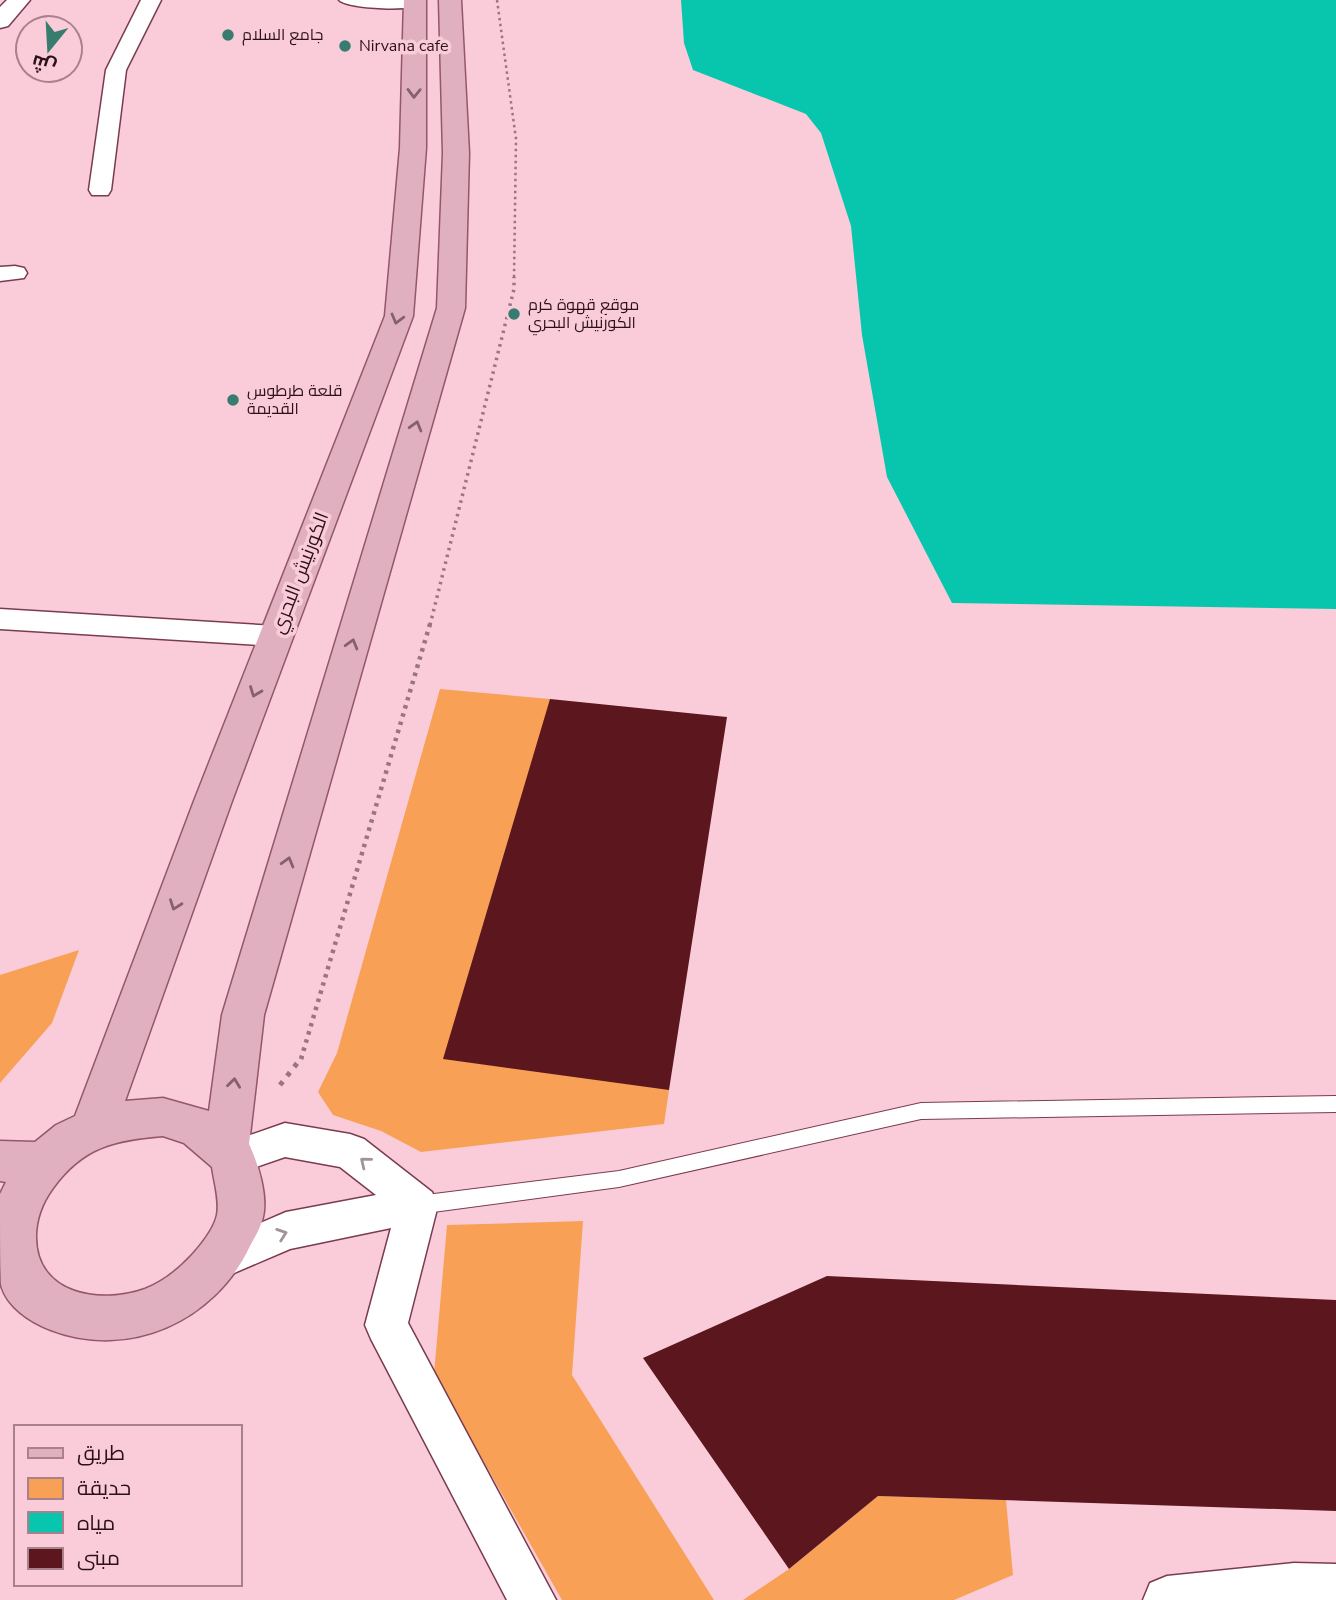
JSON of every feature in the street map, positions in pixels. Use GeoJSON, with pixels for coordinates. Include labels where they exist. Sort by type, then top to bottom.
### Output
{"type":"FeatureCollection","features":[{"type":"Feature","properties":{"kind":"main road"},"geometry":{"type":"LineString","coordinates":[[229,1154],[198,1127],[163,1117],[125,1118],[93,1128],[21,1162],[21,1196],[11,1231],[14,1285],[46,1304],[79,1318],[119,1319],[152,1311],[192,1289],[220,1260],[240,1216],[229,1154],[243,1015],[451,309],[456,153],[450,0]]}},
{"type":"Feature","properties":{"kind":"main road","name":"الكورنيش البحري"},"geometry":{"type":"LineString","coordinates":[[93,1128],[276,636],[399,317],[413,148],[415,2]]}},
{"type":"Feature","properties":{"kind":"street"},"geometry":{"type":"LineString","coordinates":[[0,21],[19,0]]}},
{"type":"Feature","properties":{"kind":"street"},"geometry":{"type":"LineString","coordinates":[[100,190],[116,70],[150,0]]}},
{"type":"Feature","properties":{"kind":"street"},"geometry":{"type":"LineString","coordinates":[[349,0],[415,2]]}},
{"type":"Feature","properties":{"kind":"street"},"geometry":{"type":"LineString","coordinates":[[0,619],[276,636]]}},
{"type":"Feature","properties":{"kind":"street"},"geometry":{"type":"LineString","coordinates":[[229,1154],[285,1140],[350,1151],[418,1205]]}},
{"type":"Feature","properties":{"kind":"street"},"geometry":{"type":"LineString","coordinates":[[220,1260],[286,1231],[418,1205]]}},
{"type":"Feature","properties":{"kind":"street"},"geometry":{"type":"LineString","coordinates":[[418,1205],[386,1325],[532,1600]]}},
{"type":"Feature","properties":{"kind":"street"},"geometry":{"type":"LineString","coordinates":[[1167,1600],[1311,1591]]}},
{"type":"Feature","properties":{"kind":"lane"},"geometry":{"type":"LineString","coordinates":[[418,1205],[619,1179],[921,1111],[1336,1104]]}},
{"type":"Feature","properties":{"kind":"path"},"geometry":{"type":"LineString","coordinates":[[276,1090],[301,1059],[433,614],[514,289],[516,139],[497,0]]}},
{"type":"Feature","properties":{"kind":"green space"},"geometry":{"type":"Polygon","coordinates":[[[440,689],[550,699],[669,1090],[664,1124],[421,1152],[381,1131],[333,1115],[318,1092],[337,1053],[440,689]]]}},
{"type":"Feature","properties":{"kind":"green space"},"geometry":{"type":"Polygon","coordinates":[[[79,950],[52,1023],[0,1083],[0,975],[79,950]]]}},
{"type":"Feature","properties":{"kind":"green space"},"geometry":{"type":"Polygon","coordinates":[[[583,1221],[572,1375],[714,1600],[562,1600],[434,1374],[447,1225],[583,1221]]]}},
{"type":"Feature","properties":{"kind":"green space"},"geometry":{"type":"Polygon","coordinates":[[[878,1496],[1006,1500],[1013,1575],[954,1600],[743,1600],[789,1569],[878,1496]]]}},
{"type":"Feature","properties":{"kind":"water"},"geometry":{"type":"Polygon","coordinates":[[[681,0],[1336,0],[1336,609],[952,603],[887,477],[862,335],[851,226],[821,133],[806,114],[693,70],[684,43],[681,0]]]}},
{"type":"Feature","properties":{"kind":"building"},"geometry":{"type":"Polygon","coordinates":[[[550,699],[727,717],[669,1090],[443,1059],[550,699]]]}},
{"type":"Feature","properties":{"kind":"building"},"geometry":{"type":"Polygon","coordinates":[[[827,1276],[1336,1300],[1336,1511],[878,1496],[789,1569],[643,1358],[827,1276]]]}},
{"type":"Feature","properties":{"kind":"place","name":"جامع السلام"},"geometry":{"type":"Point","coordinates":[228,35]}},
{"type":"Feature","properties":{"kind":"place","name":"Nirvana cafe"},"geometry":{"type":"Point","coordinates":[345,46]}},
{"type":"Feature","properties":{"kind":"place","name":"موقع قهوة كرم الكورنيش البحري"},"geometry":{"type":"Point","coordinates":[514,314]}},
{"type":"Feature","properties":{"kind":"place","name":"قلعة طرطوس القديمة"},"geometry":{"type":"Point","coordinates":[233,400]}}]}
